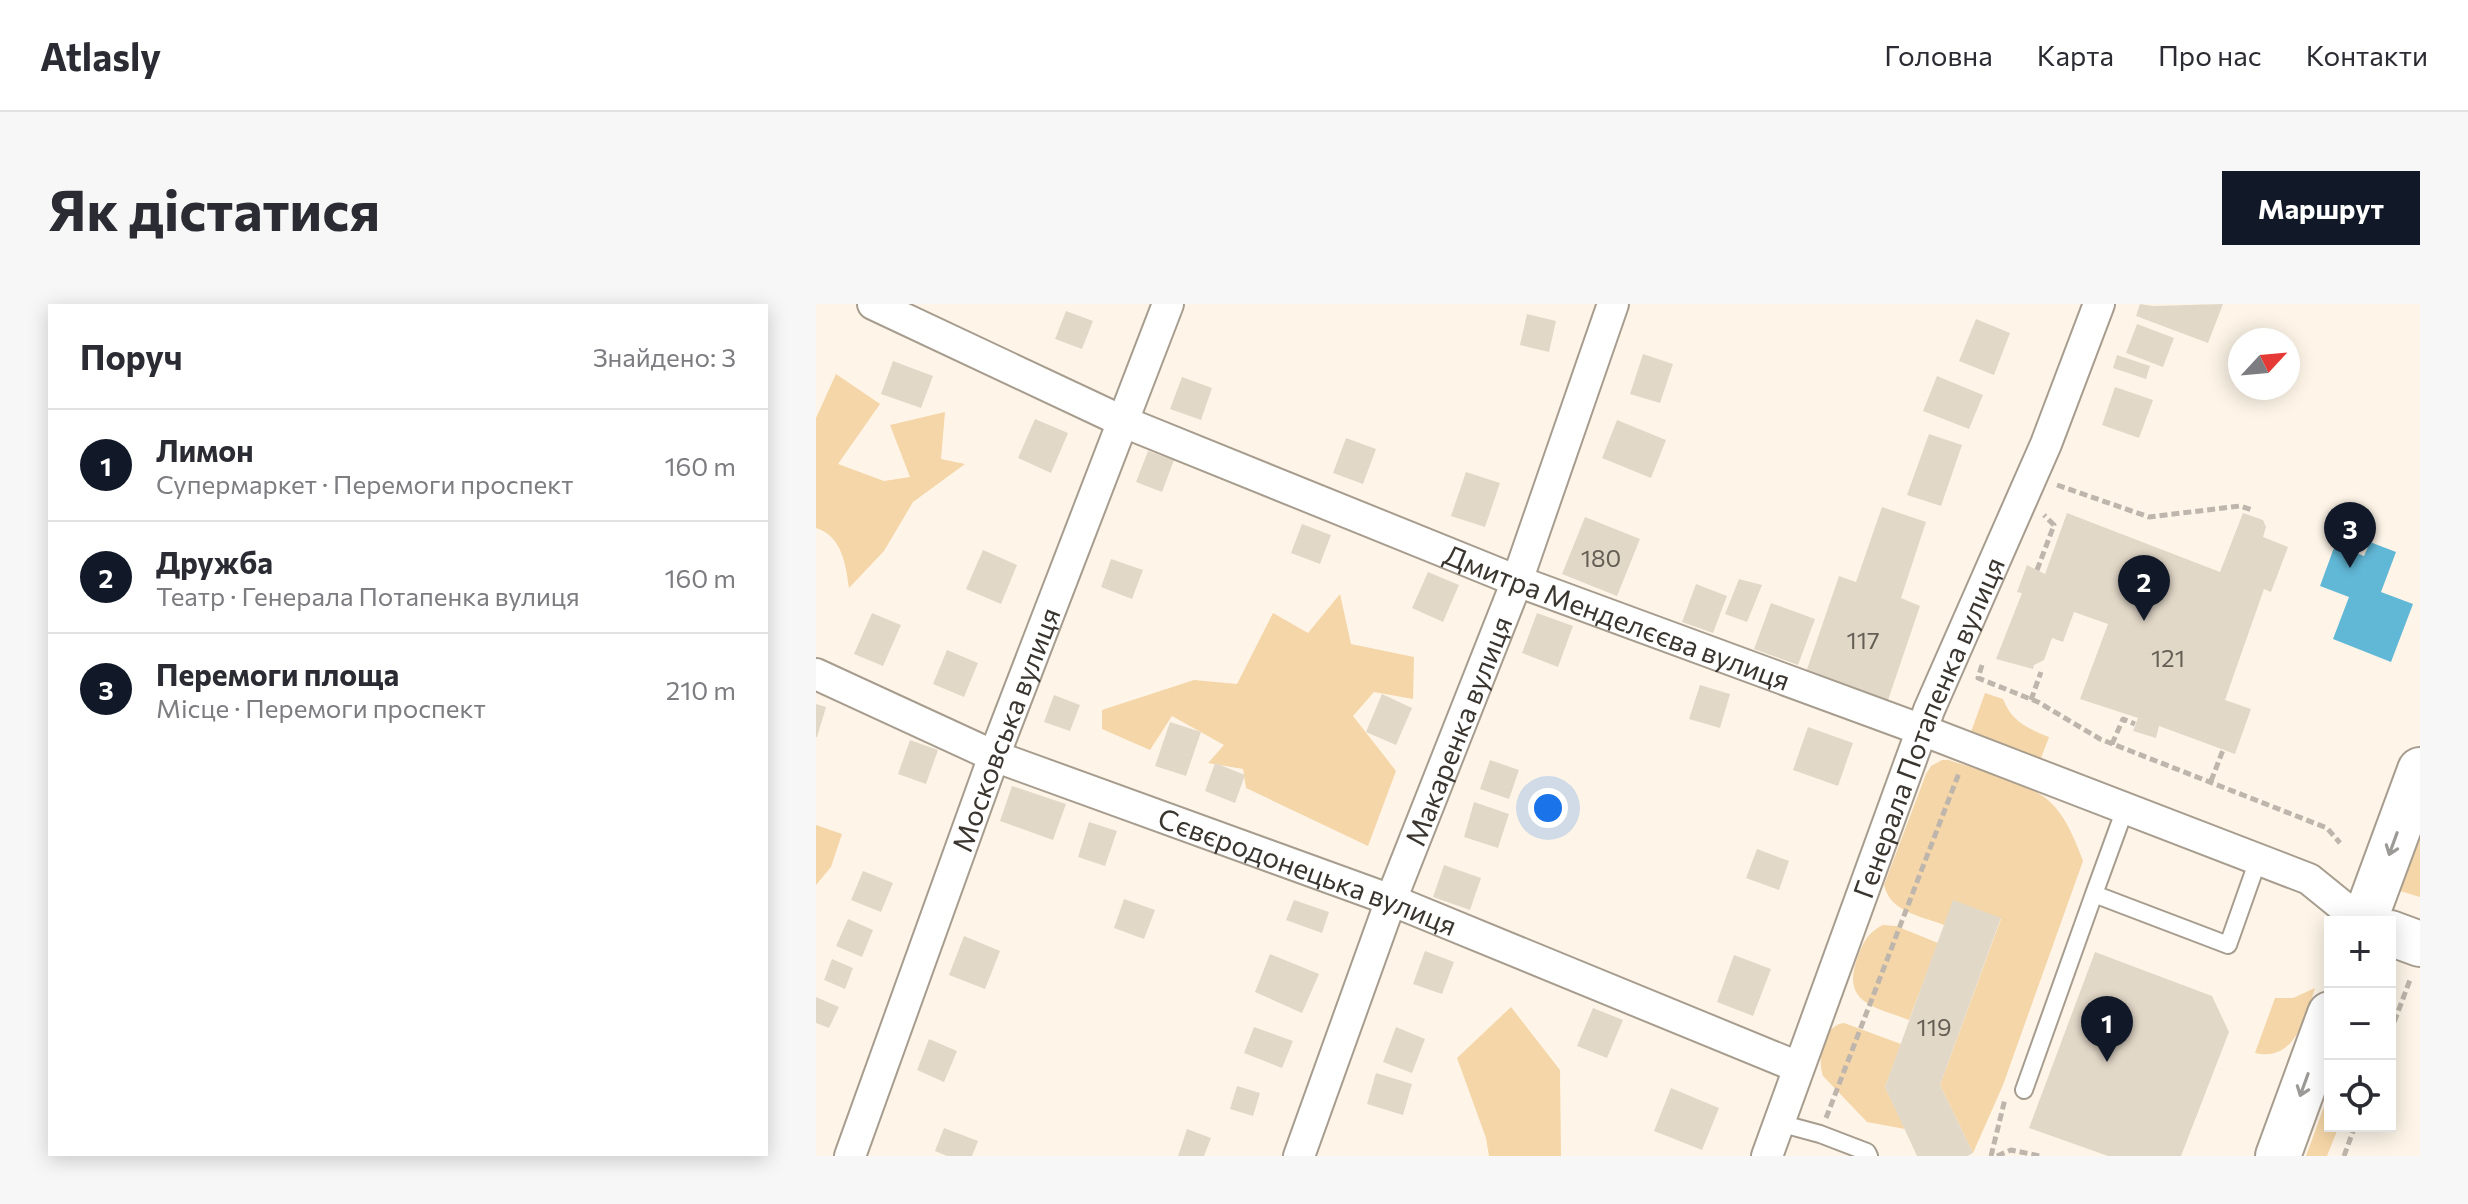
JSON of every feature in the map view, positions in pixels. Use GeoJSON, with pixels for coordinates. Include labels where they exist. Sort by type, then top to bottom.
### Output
{"type":"FeatureCollection","features":[{"type":"Feature","properties":{"kind":"main road"},"geometry":{"type":"LineString","coordinates":[[2365,916],[2420,770]]}},
{"type":"Feature","properties":{"kind":"main road"},"geometry":{"type":"LineString","coordinates":[[2396,941],[2414,966]]}},
{"type":"Feature","properties":{"kind":"main road"},"geometry":{"type":"LineString","coordinates":[[2278,1156],[2324,1030]]}},
{"type":"Feature","properties":{"kind":"street","name":"Дмитра Менделєєва вулиця"},"geometry":{"type":"LineString","coordinates":[[873,304],[1124,422],[1517,581],[1922,730],[2309,879],[2355,916]]}},
{"type":"Feature","properties":{"kind":"street","name":"Московська вулиця"},"geometry":{"type":"LineString","coordinates":[[850,1156],[994,756],[1168,304]]}},
{"type":"Feature","properties":{"kind":"street","name":"Макаренка вулиця"},"geometry":{"type":"LineString","coordinates":[[1299,1156],[1391,900],[1517,581],[1613,304]]}},
{"type":"Feature","properties":{"kind":"street","name":"Генерала Потапенка вулиця"},"geometry":{"type":"LineString","coordinates":[[1767,1156],[1922,730],[2046,444],[2099,304]]}},
{"type":"Feature","properties":{"kind":"street","name":"Сєвєродонецька вулиця"},"geometry":{"type":"LineString","coordinates":[[816,674],[994,756],[1391,900],[1798,1067]]}},
{"type":"Feature","properties":{"kind":"lane"},"geometry":{"type":"LineString","coordinates":[[2015,1090],[2125,809]]}},
{"type":"Feature","properties":{"kind":"lane"},"geometry":{"type":"LineString","coordinates":[[2094,894],[2228,945],[2258,860]]}},
{"type":"Feature","properties":{"kind":"lane"},"geometry":{"type":"LineString","coordinates":[[1779,1123],[1820,1134],[1867,1152],[1869,1156]]}},
{"type":"Feature","properties":{"kind":"path"},"geometry":{"type":"LineString","coordinates":[[2053,483],[2149,517],[2240,506],[2252,510]]}},
{"type":"Feature","properties":{"kind":"path"},"geometry":{"type":"LineString","coordinates":[[2036,524],[2041,512],[2054,525],[2037,570]]}},
{"type":"Feature","properties":{"kind":"path"},"geometry":{"type":"LineString","coordinates":[[1983,663],[1978,678],[2031,700],[2112,744],[2327,828],[2340,843]]}},
{"type":"Feature","properties":{"kind":"path"},"geometry":{"type":"LineString","coordinates":[[2031,700],[2041,672]]}},
{"type":"Feature","properties":{"kind":"path"},"geometry":{"type":"LineString","coordinates":[[2112,744],[2123,719],[2135,724]]}},
{"type":"Feature","properties":{"kind":"path"},"geometry":{"type":"LineString","coordinates":[[2211,781],[2223,750]]}},
{"type":"Feature","properties":{"kind":"path"},"geometry":{"type":"LineString","coordinates":[[1820,1134],[1962,764]]}},
{"type":"Feature","properties":{"kind":"path"},"geometry":{"type":"LineString","coordinates":[[2414,966],[2420,984]]}},
{"type":"Feature","properties":{"kind":"path"},"geometry":{"type":"LineString","coordinates":[[2396,1016],[2414,966]]}},
{"type":"Feature","properties":{"kind":"path"},"geometry":{"type":"LineString","coordinates":[[1994,1156],[2015,1090]]}},
{"type":"Feature","properties":{"kind":"path"},"geometry":{"type":"LineString","coordinates":[[2344,1156],[2353,1132]]}},
{"type":"Feature","properties":{"kind":"path"},"geometry":{"type":"LineString","coordinates":[[1994,1156],[2011,1150],[2040,1156]]}},
{"type":"Feature","properties":{"kind":"shaded area"},"geometry":{"type":"Polygon","coordinates":[[[836,374],[880,404],[838,464],[884,481],[910,477],[890,425],[945,412],[941,459],[965,464],[913,502],[884,551],[849,588],[837,544],[816,528],[816,418],[836,374]]]}},
{"type":"Feature","properties":{"kind":"shaded area"},"geometry":{"type":"Polygon","coordinates":[[[1340,594],[1351,644],[1414,657],[1413,699],[1374,692],[1353,716],[1396,771],[1368,846],[1246,788],[1243,769],[1208,763],[1224,745],[1172,716],[1150,750],[1102,729],[1102,710],[1194,680],[1237,684],[1273,613],[1308,633],[1340,594]]]}},
{"type":"Feature","properties":{"kind":"shaded area"},"geometry":{"type":"Polygon","coordinates":[[[1985,693],[2003,699],[2021,723],[2049,737],[2041,758],[1971,732],[1985,693]]]}},
{"type":"Feature","properties":{"kind":"shaded area"},"geometry":{"type":"Polygon","coordinates":[[[1942,760],[2002,777],[2040,794],[2065,821],[2083,861],[2003,1085],[1973,1153],[1940,1085],[2001,919],[1954,901],[1944,925],[1900,907],[1887,894],[1884,885],[1926,774],[1931,766],[1942,760]]]}},
{"type":"Feature","properties":{"kind":"shaded area"},"geometry":{"type":"Polygon","coordinates":[[[816,825],[842,834],[831,867],[816,885],[816,825]]]}},
{"type":"Feature","properties":{"kind":"shaded area"},"geometry":{"type":"Polygon","coordinates":[[[2420,828],[2420,897],[2397,890],[2420,828]]]}},
{"type":"Feature","properties":{"kind":"shaded area"},"geometry":{"type":"Polygon","coordinates":[[[1883,925],[1896,926],[1938,943],[1909,1020],[1865,1002],[1854,986],[1853,974],[1861,948],[1869,935],[1883,925]]]}},
{"type":"Feature","properties":{"kind":"shaded area"},"geometry":{"type":"Polygon","coordinates":[[[2315,988],[2303,1024],[2289,1044],[2269,1054],[2255,1053],[2275,998],[2293,998],[2315,988]]]}},
{"type":"Feature","properties":{"kind":"shaded area"},"geometry":{"type":"Polygon","coordinates":[[[1511,1007],[1560,1070],[1561,1156],[1489,1156],[1486,1138],[1457,1058],[1511,1007]]]}},
{"type":"Feature","properties":{"kind":"shaded area"},"geometry":{"type":"Polygon","coordinates":[[[1844,1023],[1901,1044],[1885,1087],[1905,1129],[1867,1122],[1823,1076],[1821,1052],[1826,1036],[1837,1025],[1844,1023]]]}},
{"type":"Feature","properties":{"kind":"shaded area"},"geometry":{"type":"Polygon","coordinates":[[[2324,1106],[2324,1132],[2337,1132],[2327,1156],[2306,1156],[2324,1106]]]}},
{"type":"Feature","properties":{"kind":"water"},"geometry":{"type":"Polygon","coordinates":[[[2370,542],[2396,552],[2381,592],[2413,604],[2391,662],[2333,639],[2349,597],[2320,586],[2335,545],[2364,556],[2370,542]]]}},
{"type":"Feature","properties":{"kind":"building"},"geometry":{"type":"Polygon","coordinates":[[[2140,304],[2223,304],[2208,343],[2136,316],[2140,304]]]}},
{"type":"Feature","properties":{"kind":"building"},"geometry":{"type":"Polygon","coordinates":[[[1066,311],[1093,321],[1082,349],[1055,339],[1066,311]]]}},
{"type":"Feature","properties":{"kind":"building"},"geometry":{"type":"Polygon","coordinates":[[[1527,314],[1556,321],[1549,352],[1520,345],[1527,314]]]}},
{"type":"Feature","properties":{"kind":"building"},"geometry":{"type":"Polygon","coordinates":[[[1976,319],[2010,333],[1994,375],[1959,361],[1976,319]]]}},
{"type":"Feature","properties":{"kind":"building"},"geometry":{"type":"Polygon","coordinates":[[[2137,324],[2174,338],[2163,367],[2126,353],[2137,324]]]}},
{"type":"Feature","properties":{"kind":"building"},"geometry":{"type":"Polygon","coordinates":[[[1643,354],[1673,364],[1660,403],[1630,394],[1643,354]]]}},
{"type":"Feature","properties":{"kind":"building"},"geometry":{"type":"Polygon","coordinates":[[[2117,355],[2150,366],[2146,379],[2113,368],[2117,355]]]}},
{"type":"Feature","properties":{"kind":"building"},"geometry":{"type":"Polygon","coordinates":[[[893,361],[933,376],[921,408],[881,394],[893,361]]]}},
{"type":"Feature","properties":{"kind":"building"},"geometry":{"type":"Polygon","coordinates":[[[1937,376],[1983,395],[1969,429],[1923,411],[1937,376]]]}},
{"type":"Feature","properties":{"kind":"building"},"geometry":{"type":"Polygon","coordinates":[[[1182,377],[1212,388],[1201,420],[1170,409],[1182,377]]]}},
{"type":"Feature","properties":{"kind":"building"},"geometry":{"type":"Polygon","coordinates":[[[2115,387],[2153,400],[2139,438],[2102,425],[2115,387]]]}},
{"type":"Feature","properties":{"kind":"building"},"geometry":{"type":"Polygon","coordinates":[[[1035,419],[1068,433],[1051,473],[1018,458],[1035,419]]]}},
{"type":"Feature","properties":{"kind":"building"},"geometry":{"type":"Polygon","coordinates":[[[1617,420],[1666,440],[1651,478],[1602,458],[1617,420]]]}},
{"type":"Feature","properties":{"kind":"building"},"geometry":{"type":"Polygon","coordinates":[[[1929,434],[1962,445],[1941,506],[1907,495],[1929,434]]]}},
{"type":"Feature","properties":{"kind":"building"},"geometry":{"type":"Polygon","coordinates":[[[1346,438],[1376,449],[1363,484],[1333,473],[1346,438]]]}},
{"type":"Feature","properties":{"kind":"building"},"geometry":{"type":"Polygon","coordinates":[[[1148,451],[1174,460],[1162,492],[1136,482],[1148,451]]]}},
{"type":"Feature","properties":{"kind":"building"},"geometry":{"type":"Polygon","coordinates":[[[1466,472],[1500,483],[1485,527],[1451,516],[1466,472]]]}},
{"type":"Feature","properties":{"kind":"building"},"geometry":{"type":"Polygon","coordinates":[[[1882,507],[1926,522],[1901,598],[1920,606],[1887,703],[1806,672],[1839,576],[1856,582],[1882,507]]]}},
{"type":"Feature","properties":{"kind":"building"},"geometry":{"type":"Polygon","coordinates":[[[2067,513],[2220,572],[2243,513],[2263,520],[2266,527],[2263,537],[2288,547],[2271,592],[2264,589],[2225,700],[2251,709],[2235,754],[2159,726],[2156,738],[2133,731],[2138,718],[2080,699],[2108,624],[2074,612],[2063,642],[2052,638],[2044,660],[2034,665],[2033,669],[1996,659],[2022,593],[2017,592],[2027,565],[2045,574],[2067,513]]]}},
{"type":"Feature","properties":{"kind":"building"},"geometry":{"type":"Polygon","coordinates":[[[1585,517],[1640,539],[1617,596],[1562,574],[1585,517]]]}},
{"type":"Feature","properties":{"kind":"building"},"geometry":{"type":"Polygon","coordinates":[[[1302,524],[1331,535],[1320,564],[1291,553],[1302,524]]]}},
{"type":"Feature","properties":{"kind":"building"},"geometry":{"type":"Polygon","coordinates":[[[983,550],[1017,565],[1001,604],[966,589],[983,550]]]}},
{"type":"Feature","properties":{"kind":"building"},"geometry":{"type":"Polygon","coordinates":[[[1111,559],[1143,570],[1132,599],[1101,587],[1111,559]]]}},
{"type":"Feature","properties":{"kind":"building"},"geometry":{"type":"Polygon","coordinates":[[[1428,572],[1459,585],[1443,622],[1412,608],[1428,572]]]}},
{"type":"Feature","properties":{"kind":"building"},"geometry":{"type":"Polygon","coordinates":[[[1739,579],[1762,585],[1747,622],[1725,614],[1739,579]]]}},
{"type":"Feature","properties":{"kind":"building"},"geometry":{"type":"Polygon","coordinates":[[[1696,584],[1727,596],[1713,633],[1682,622],[1696,584]]]}},
{"type":"Feature","properties":{"kind":"building"},"geometry":{"type":"Polygon","coordinates":[[[1771,603],[1815,619],[1798,665],[1754,649],[1771,603]]]}},
{"type":"Feature","properties":{"kind":"building"},"geometry":{"type":"Polygon","coordinates":[[[872,613],[901,625],[883,666],[854,654],[872,613]]]}},
{"type":"Feature","properties":{"kind":"building"},"geometry":{"type":"Polygon","coordinates":[[[1537,613],[1573,626],[1558,667],[1522,653],[1537,613]]]}},
{"type":"Feature","properties":{"kind":"building"},"geometry":{"type":"Polygon","coordinates":[[[947,650],[978,663],[964,697],[933,684],[947,650]]]}},
{"type":"Feature","properties":{"kind":"building"},"geometry":{"type":"Polygon","coordinates":[[[1700,685],[1730,694],[1720,728],[1689,719],[1700,685]]]}},
{"type":"Feature","properties":{"kind":"building"},"geometry":{"type":"Polygon","coordinates":[[[1382,694],[1412,708],[1396,745],[1366,732],[1382,694]]]}},
{"type":"Feature","properties":{"kind":"building"},"geometry":{"type":"Polygon","coordinates":[[[1054,695],[1080,705],[1070,731],[1044,722],[1054,695]]]}},
{"type":"Feature","properties":{"kind":"building"},"geometry":{"type":"Polygon","coordinates":[[[816,704],[826,707],[817,737],[816,737],[816,704]]]}},
{"type":"Feature","properties":{"kind":"building"},"geometry":{"type":"Polygon","coordinates":[[[1170,722],[1201,732],[1186,776],[1155,766],[1170,722]]]}},
{"type":"Feature","properties":{"kind":"building"},"geometry":{"type":"Polygon","coordinates":[[[1808,727],[1853,743],[1838,786],[1793,770],[1808,727]]]}},
{"type":"Feature","properties":{"kind":"building"},"geometry":{"type":"Polygon","coordinates":[[[910,740],[938,750],[926,784],[898,774],[910,740]]]}},
{"type":"Feature","properties":{"kind":"building"},"geometry":{"type":"Polygon","coordinates":[[[1490,760],[1519,770],[1509,799],[1480,789],[1490,760]]]}},
{"type":"Feature","properties":{"kind":"building"},"geometry":{"type":"Polygon","coordinates":[[[1215,763],[1245,775],[1235,803],[1205,791],[1215,763]]]}},
{"type":"Feature","properties":{"kind":"building"},"geometry":{"type":"Polygon","coordinates":[[[1012,786],[1066,804],[1053,840],[1000,821],[1012,786]]]}},
{"type":"Feature","properties":{"kind":"building"},"geometry":{"type":"Polygon","coordinates":[[[1474,802],[1509,814],[1498,848],[1464,837],[1474,802]]]}},
{"type":"Feature","properties":{"kind":"building"},"geometry":{"type":"Polygon","coordinates":[[[1089,822],[1117,831],[1105,866],[1078,857],[1089,822]]]}},
{"type":"Feature","properties":{"kind":"building"},"geometry":{"type":"Polygon","coordinates":[[[1757,849],[1789,861],[1779,890],[1746,878],[1757,849]]]}},
{"type":"Feature","properties":{"kind":"building"},"geometry":{"type":"Polygon","coordinates":[[[1444,865],[1481,878],[1470,910],[1433,897],[1444,865]]]}},
{"type":"Feature","properties":{"kind":"building"},"geometry":{"type":"Polygon","coordinates":[[[863,871],[893,883],[881,912],[851,900],[863,871]]]}},
{"type":"Feature","properties":{"kind":"building"},"geometry":{"type":"Polygon","coordinates":[[[1124,899],[1155,910],[1144,939],[1114,928],[1124,899]]]}},
{"type":"Feature","properties":{"kind":"building"},"geometry":{"type":"Polygon","coordinates":[[[1294,900],[1329,912],[1322,933],[1286,920],[1294,900]]]}},
{"type":"Feature","properties":{"kind":"building"},"geometry":{"type":"Polygon","coordinates":[[[1953,900],[2001,918],[1940,1085],[1973,1153],[1967,1156],[1917,1156],[1885,1087],[1953,900]]]}},
{"type":"Feature","properties":{"kind":"building"},"geometry":{"type":"Polygon","coordinates":[[[848,919],[873,930],[862,957],[836,946],[848,919]]]}},
{"type":"Feature","properties":{"kind":"building"},"geometry":{"type":"Polygon","coordinates":[[[964,936],[1000,951],[985,989],[949,975],[964,936]]]}},
{"type":"Feature","properties":{"kind":"building"},"geometry":{"type":"Polygon","coordinates":[[[1425,951],[1454,962],[1442,994],[1413,984],[1425,951]]]}},
{"type":"Feature","properties":{"kind":"building"},"geometry":{"type":"Polygon","coordinates":[[[2095,952],[2212,996],[2229,1032],[2181,1156],[2108,1156],[2029,1128],[2095,952]]]}},
{"type":"Feature","properties":{"kind":"building"},"geometry":{"type":"Polygon","coordinates":[[[1270,954],[1319,974],[1302,1013],[1255,992],[1270,954]]]}},
{"type":"Feature","properties":{"kind":"building"},"geometry":{"type":"Polygon","coordinates":[[[1734,955],[1771,969],[1753,1016],[1717,1002],[1734,955]]]}},
{"type":"Feature","properties":{"kind":"building"},"geometry":{"type":"Polygon","coordinates":[[[832,959],[853,968],[845,989],[824,980],[832,959]]]}},
{"type":"Feature","properties":{"kind":"building"},"geometry":{"type":"Polygon","coordinates":[[[816,997],[839,1007],[829,1028],[816,1023],[816,997]]]}},
{"type":"Feature","properties":{"kind":"building"},"geometry":{"type":"Polygon","coordinates":[[[1593,1008],[1623,1020],[1607,1058],[1577,1046],[1593,1008]]]}},
{"type":"Feature","properties":{"kind":"building"},"geometry":{"type":"Polygon","coordinates":[[[1254,1027],[1293,1041],[1282,1068],[1244,1053],[1254,1027]]]}},
{"type":"Feature","properties":{"kind":"building"},"geometry":{"type":"Polygon","coordinates":[[[1396,1027],[1425,1039],[1412,1073],[1383,1062],[1396,1027]]]}},
{"type":"Feature","properties":{"kind":"building"},"geometry":{"type":"Polygon","coordinates":[[[929,1039],[957,1051],[944,1082],[917,1070],[929,1039]]]}},
{"type":"Feature","properties":{"kind":"building"},"geometry":{"type":"Polygon","coordinates":[[[1376,1073],[1412,1084],[1403,1115],[1367,1104],[1376,1073]]]}},
{"type":"Feature","properties":{"kind":"building"},"geometry":{"type":"Polygon","coordinates":[[[1237,1086],[1260,1093],[1253,1116],[1230,1109],[1237,1086]]]}},
{"type":"Feature","properties":{"kind":"building"},"geometry":{"type":"Polygon","coordinates":[[[1671,1088],[1719,1108],[1702,1150],[1654,1131],[1671,1088]]]}},
{"type":"Feature","properties":{"kind":"building"},"geometry":{"type":"Polygon","coordinates":[[[944,1128],[978,1141],[972,1156],[947,1156],[935,1151],[944,1128]]]}},
{"type":"Feature","properties":{"kind":"building"},"geometry":{"type":"Polygon","coordinates":[[[1187,1129],[1211,1138],[1204,1156],[1178,1156],[1187,1129]]]}},
{"type":"Feature","properties":{"kind":"place","name":"Перемоги площа"},"geometry":{"type":"Point","coordinates":[2350,568]}},
{"type":"Feature","properties":{"kind":"place","name":"Дружба"},"geometry":{"type":"Point","coordinates":[2144,621]}},
{"type":"Feature","properties":{"kind":"place","name":"Лимон"},"geometry":{"type":"Point","coordinates":[2107,1062]}}]}
